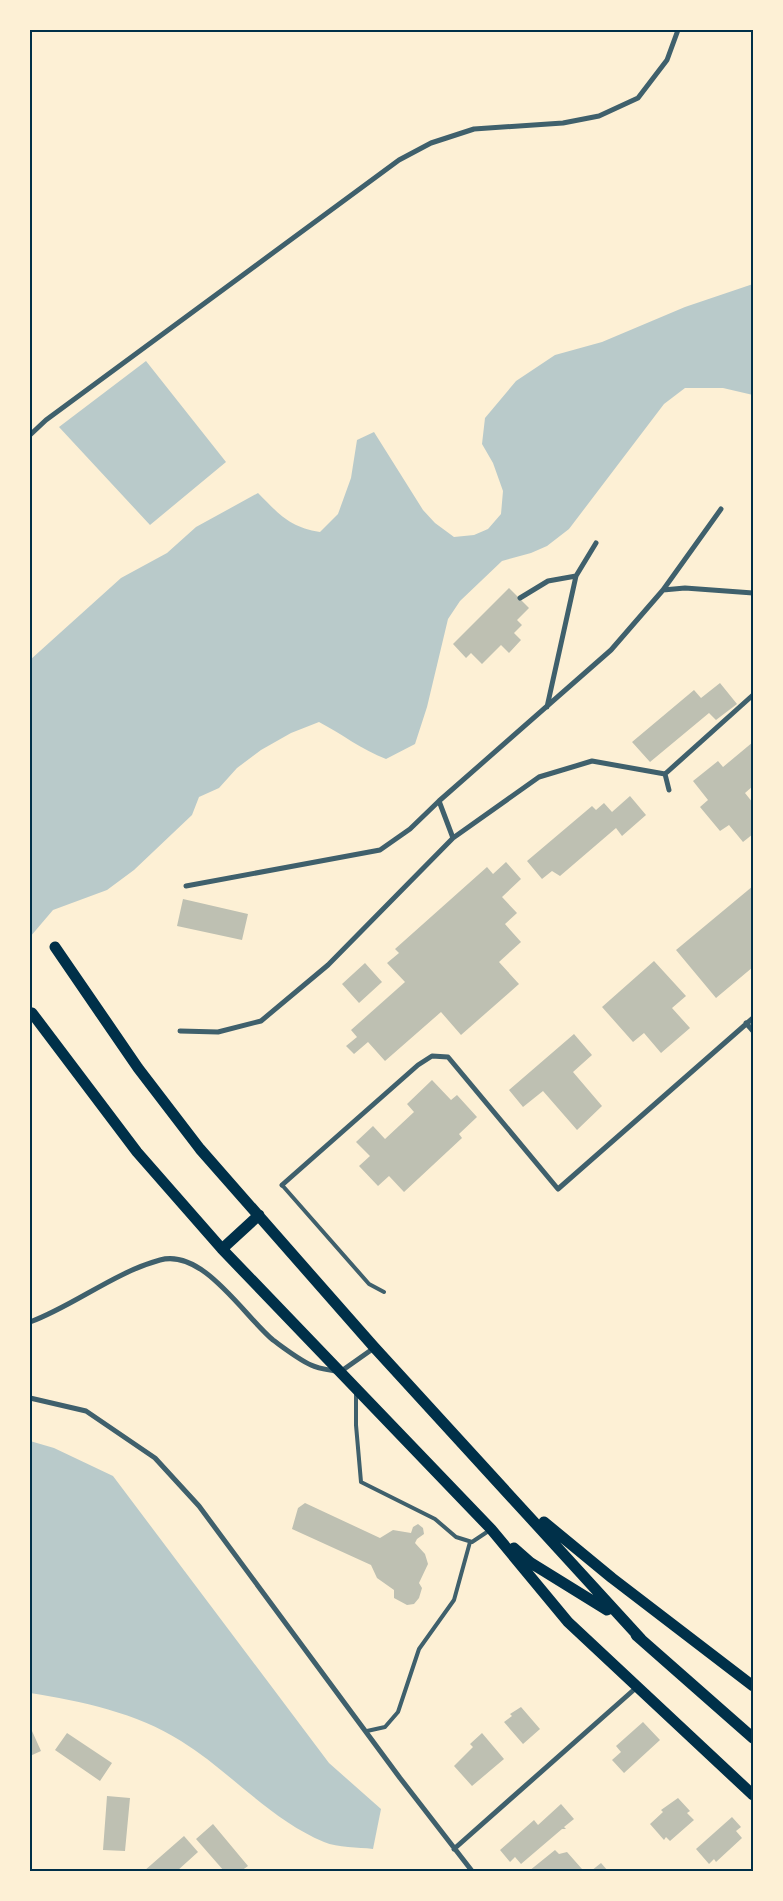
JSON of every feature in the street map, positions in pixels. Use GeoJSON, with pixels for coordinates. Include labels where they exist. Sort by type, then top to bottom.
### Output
{"type":"FeatureCollection","features":[{"type":"Feature","properties":{"kind":"main road"},"geometry":{"type":"LineString","coordinates":[[55,946],[138,1068],[195,1142],[374,1347],[552,1539],[595,1591],[641,1639]]}},
{"type":"Feature","properties":{"kind":"main road"},"geometry":{"type":"LineString","coordinates":[[32,1013],[137,1152],[222,1249],[491,1529],[568,1622],[753,1796]]}},
{"type":"Feature","properties":{"kind":"main road"},"geometry":{"type":"LineString","coordinates":[[222,1249],[259,1215]]}},
{"type":"Feature","properties":{"kind":"main road"},"geometry":{"type":"LineString","coordinates":[[474,1457],[564,1539],[753,1686]]}},
{"type":"Feature","properties":{"kind":"main road"},"geometry":{"type":"LineString","coordinates":[[491,1529],[531,1563],[607,1610],[753,1738]]}},
{"type":"Feature","properties":{"kind":"street"},"geometry":{"type":"LineString","coordinates":[[30,435],[46,420],[398,160],[431,143],[474,129],[563,123],[599,116],[638,98],[667,60],[678,30]]}},
{"type":"Feature","properties":{"kind":"street"},"geometry":{"type":"LineString","coordinates":[[186,886],[380,850],[410,829],[439,801],[611,650],[664,590],[721,509]]}},
{"type":"Feature","properties":{"kind":"street"},"geometry":{"type":"LineString","coordinates":[[547,707],[576,576],[596,543]]}},
{"type":"Feature","properties":{"kind":"street"},"geometry":{"type":"LineString","coordinates":[[520,598],[548,581],[576,576]]}},
{"type":"Feature","properties":{"kind":"street"},"geometry":{"type":"LineString","coordinates":[[664,590],[686,588],[753,593]]}},
{"type":"Feature","properties":{"kind":"street"},"geometry":{"type":"LineString","coordinates":[[665,774],[753,694]]}},
{"type":"Feature","properties":{"kind":"street"},"geometry":{"type":"LineString","coordinates":[[180,1031],[218,1032],[261,1021],[328,965],[454,838],[539,778],[592,761],[665,774]]}},
{"type":"Feature","properties":{"kind":"street"},"geometry":{"type":"LineString","coordinates":[[665,774],[669,790]]}},
{"type":"Feature","properties":{"kind":"street"},"geometry":{"type":"LineString","coordinates":[[439,801],[454,838]]}},
{"type":"Feature","properties":{"kind":"street"},"geometry":{"type":"LineString","coordinates":[[282,1185],[418,1065],[432,1056],[448,1057],[558,1189],[753,1018]]}},
{"type":"Feature","properties":{"kind":"street"},"geometry":{"type":"LineString","coordinates":[[746,1023],[753,1031]]}},
{"type":"Feature","properties":{"kind":"street"},"geometry":{"type":"LineString","coordinates":[[30,1322],[104,1282],[160,1260],[176,1258],[192,1265],[214,1279],[272,1339],[311,1365],[340,1372],[374,1347]]}},
{"type":"Feature","properties":{"kind":"street"},"geometry":{"type":"LineString","coordinates":[[30,1398],[86,1410],[156,1458],[198,1506],[472,1871]]}},
{"type":"Feature","properties":{"kind":"street"},"geometry":{"type":"LineString","coordinates":[[454,1849],[637,1686]]}},
{"type":"Feature","properties":{"kind":"lane"},"geometry":{"type":"LineString","coordinates":[[282,1185],[369,1284],[384,1292]]}},
{"type":"Feature","properties":{"kind":"lane"},"geometry":{"type":"LineString","coordinates":[[356,1388],[356,1425],[361,1482],[435,1519],[456,1537],[470,1542]]}},
{"type":"Feature","properties":{"kind":"lane"},"geometry":{"type":"LineString","coordinates":[[366,1731],[385,1727],[398,1712],[419,1649],[454,1600],[470,1542],[491,1529]]}},
{"type":"Feature","properties":{"kind":"shaded area"},"geometry":{"type":"Polygon","coordinates":[[[753,284],[753,395],[723,388],[685,388],[664,404],[569,529],[547,546],[531,553],[502,561],[460,601],[448,619],[427,707],[415,744],[386,759],[319,722],[291,733],[261,750],[237,768],[219,788],[199,797],[192,815],[134,870],[107,890],[53,910],[30,937],[30,660],[121,578],[167,553],[196,527],[258,493],[292,523],[320,532],[338,514],[351,478],[357,440],[374,432],[423,510],[435,523],[454,537],[474,535],[488,529],[501,514],[503,491],[493,463],[482,444],[485,418],[516,381],[555,355],[602,342],[685,307],[753,284]]]}},
{"type":"Feature","properties":{"kind":"shaded area"},"geometry":{"type":"Polygon","coordinates":[[[146,361],[226,462],[150,525],[59,427],[146,361]]]}},
{"type":"Feature","properties":{"kind":"shaded area"},"geometry":{"type":"Polygon","coordinates":[[[30,1441],[54,1448],[113,1476],[329,1763],[381,1809],[373,1849],[330,1844],[304,1832],[285,1821],[199,1753],[164,1731],[127,1716],[89,1704],[30,1693],[30,1441]]]}},
{"type":"Feature","properties":{"kind":"building"},"geometry":{"type":"Polygon","coordinates":[[[509,588],[529,608],[517,620],[522,625],[514,633],[521,640],[509,653],[501,645],[482,664],[471,653],[466,658],[453,644],[509,588]]]}},
{"type":"Feature","properties":{"kind":"building"},"geometry":{"type":"Polygon","coordinates":[[[720,683],[737,704],[716,720],[709,713],[650,762],[632,742],[694,690],[701,698],[720,683]]]}},
{"type":"Feature","properties":{"kind":"building"},"geometry":{"type":"Polygon","coordinates":[[[753,742],[753,786],[745,793],[753,803],[753,834],[743,842],[729,825],[720,831],[700,807],[708,800],[693,781],[718,761],[723,767],[753,742]]]}},
{"type":"Feature","properties":{"kind":"building"},"geometry":{"type":"Polygon","coordinates":[[[630,796],[646,815],[622,836],[616,828],[560,876],[552,871],[542,879],[527,861],[592,806],[596,810],[604,803],[612,812],[630,796]]]}},
{"type":"Feature","properties":{"kind":"building"},"geometry":{"type":"Polygon","coordinates":[[[506,862],[521,879],[502,897],[517,913],[505,924],[521,942],[499,962],[519,984],[461,1035],[441,1012],[385,1061],[368,1042],[354,1054],[346,1046],[357,1037],[351,1030],[405,982],[387,963],[399,953],[395,949],[487,867],[493,874],[506,862]]]}},
{"type":"Feature","properties":{"kind":"building"},"geometry":{"type":"Polygon","coordinates":[[[753,886],[753,967],[716,998],[676,950],[753,886]]]}},
{"type":"Feature","properties":{"kind":"building"},"geometry":{"type":"Polygon","coordinates":[[[183,899],[248,914],[242,940],[177,926],[183,899]]]}},
{"type":"Feature","properties":{"kind":"building"},"geometry":{"type":"Polygon","coordinates":[[[654,961],[686,996],[672,1008],[690,1028],[661,1053],[644,1033],[633,1042],[602,1007],[654,961]]]}},
{"type":"Feature","properties":{"kind":"building"},"geometry":{"type":"Polygon","coordinates":[[[365,963],[382,982],[359,1003],[342,984],[365,963]]]}},
{"type":"Feature","properties":{"kind":"building"},"geometry":{"type":"Polygon","coordinates":[[[574,1034],[592,1055],[573,1072],[602,1106],[577,1130],[543,1091],[523,1107],[509,1090],[574,1034]]]}},
{"type":"Feature","properties":{"kind":"building"},"geometry":{"type":"Polygon","coordinates":[[[432,1080],[451,1100],[457,1095],[477,1117],[459,1134],[462,1138],[404,1192],[389,1176],[378,1186],[359,1166],[370,1156],[356,1142],[373,1126],[385,1139],[414,1112],[407,1104],[432,1080]]]}},
{"type":"Feature","properties":{"kind":"building"},"geometry":{"type":"Polygon","coordinates":[[[305,1503],[380,1538],[393,1530],[411,1533],[413,1527],[418,1524],[423,1528],[424,1534],[415,1543],[425,1554],[428,1564],[419,1583],[422,1588],[419,1598],[414,1604],[407,1605],[394,1598],[394,1590],[377,1578],[371,1565],[292,1529],[298,1508],[305,1503]]]}},
{"type":"Feature","properties":{"kind":"building"},"geometry":{"type":"Polygon","coordinates":[[[521,1707],[540,1729],[523,1744],[504,1722],[512,1716],[510,1714],[521,1707]]]}},
{"type":"Feature","properties":{"kind":"building"},"geometry":{"type":"Polygon","coordinates":[[[643,1722],[660,1740],[624,1773],[612,1760],[621,1752],[616,1746],[643,1722]]]}},
{"type":"Feature","properties":{"kind":"building"},"geometry":{"type":"Polygon","coordinates":[[[32,1731],[41,1751],[30,1756],[30,1732],[32,1731]]]}},
{"type":"Feature","properties":{"kind":"building"},"geometry":{"type":"Polygon","coordinates":[[[67,1733],[112,1763],[100,1781],[55,1750],[67,1733]]]}},
{"type":"Feature","properties":{"kind":"building"},"geometry":{"type":"Polygon","coordinates":[[[482,1733],[504,1759],[472,1786],[454,1766],[473,1747],[470,1744],[482,1733]]]}},
{"type":"Feature","properties":{"kind":"building"},"geometry":{"type":"Polygon","coordinates":[[[107,1796],[130,1798],[125,1851],[103,1850],[107,1796]]]}},
{"type":"Feature","properties":{"kind":"building"},"geometry":{"type":"Polygon","coordinates":[[[678,1798],[690,1811],[687,1813],[694,1820],[670,1841],[666,1837],[664,1840],[650,1824],[663,1812],[661,1810],[678,1798]]]}},
{"type":"Feature","properties":{"kind":"building"},"geometry":{"type":"Polygon","coordinates":[[[561,1804],[574,1819],[564,1827],[566,1829],[562,1829],[521,1864],[515,1857],[510,1862],[500,1850],[534,1820],[538,1825],[561,1804]]]}},
{"type":"Feature","properties":{"kind":"building"},"geometry":{"type":"Polygon","coordinates":[[[732,1817],[741,1827],[736,1831],[742,1838],[716,1862],[714,1859],[709,1864],[696,1849],[732,1817]]]}},
{"type":"Feature","properties":{"kind":"building"},"geometry":{"type":"Polygon","coordinates":[[[213,1824],[248,1866],[241,1871],[224,1871],[196,1839],[213,1824]]]}},
{"type":"Feature","properties":{"kind":"building"},"geometry":{"type":"Polygon","coordinates":[[[184,1836],[198,1852],[177,1871],[144,1871],[184,1836]]]}},
{"type":"Feature","properties":{"kind":"building"},"geometry":{"type":"Polygon","coordinates":[[[555,1850],[559,1854],[567,1852],[582,1869],[579,1871],[529,1871],[555,1850]]]}},
{"type":"Feature","properties":{"kind":"building"},"geometry":{"type":"Polygon","coordinates":[[[601,1863],[608,1871],[591,1871],[601,1863]]]}}]}
